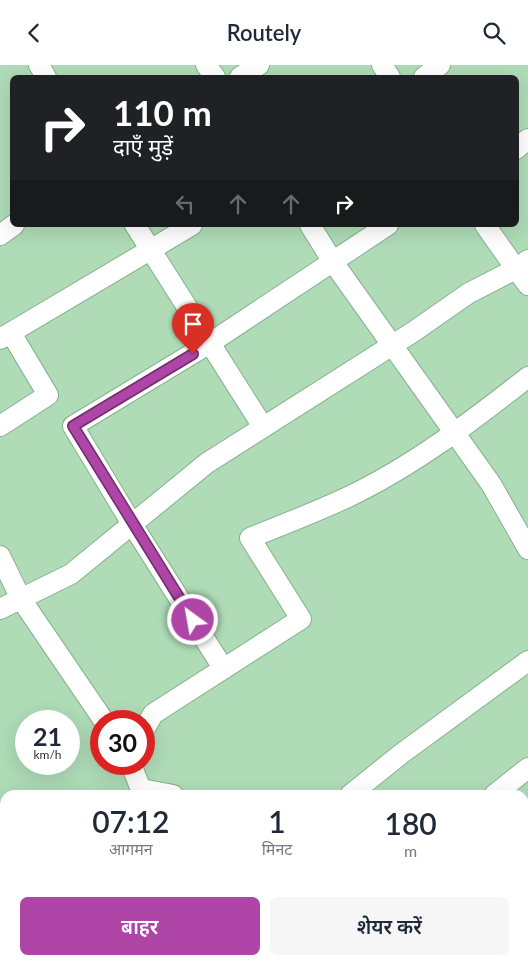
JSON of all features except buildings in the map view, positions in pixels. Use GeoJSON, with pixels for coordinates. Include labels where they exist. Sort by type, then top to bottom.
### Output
{"type":"FeatureCollection","features":[{"type":"Feature","properties":{"kind":"street"},"geometry":{"type":"LineString","coordinates":[[243,75],[259,65]]}},
{"type":"Feature","properties":{"kind":"street"},"geometry":{"type":"LineString","coordinates":[[427,75],[440,65]]}},
{"type":"Feature","properties":{"kind":"street"},"geometry":{"type":"LineString","coordinates":[[0,235],[11,227]]}},
{"type":"Feature","properties":{"kind":"street"},"geometry":{"type":"LineString","coordinates":[[136,227],[263,427]]}},
{"type":"Feature","properties":{"kind":"street"},"geometry":{"type":"LineString","coordinates":[[0,425],[48,395],[6,336],[189,227]]}},
{"type":"Feature","properties":{"kind":"street"},"geometry":{"type":"LineString","coordinates":[[311,227],[333,262],[456,432],[491,484],[528,549]]}},
{"type":"Feature","properties":{"kind":"street"},"geometry":{"type":"LineString","coordinates":[[223,668],[73,426],[210,343],[385,227]]}},
{"type":"Feature","properties":{"kind":"street"},"geometry":{"type":"LineString","coordinates":[[487,227],[522,265],[528,285]]}},
{"type":"Feature","properties":{"kind":"street"},"geometry":{"type":"LineString","coordinates":[[0,609],[71,574],[207,463],[393,345],[469,293],[522,265]]}},
{"type":"Feature","properties":{"kind":"street"},"geometry":{"type":"LineString","coordinates":[[155,714],[301,619],[250,538],[348,497],[456,432],[528,377]]}},
{"type":"Feature","properties":{"kind":"street"},"geometry":{"type":"LineString","coordinates":[[0,557],[21,599],[97,710]]}},
{"type":"Feature","properties":{"kind":"street"},"geometry":{"type":"LineString","coordinates":[[356,790],[400,755],[528,661]]}},
{"type":"Feature","properties":{"kind":"street"},"geometry":{"type":"LineString","coordinates":[[500,790],[528,768]]}},
{"type":"Feature","properties":{"kind":"street"},"geometry":{"type":"LineString","coordinates":[[135,775],[141,790]]}},
{"type":"Feature","properties":{"kind":"route"},"geometry":{"type":"LineString","coordinates":[[193,354],[73,426],[193,620]]}}]}
